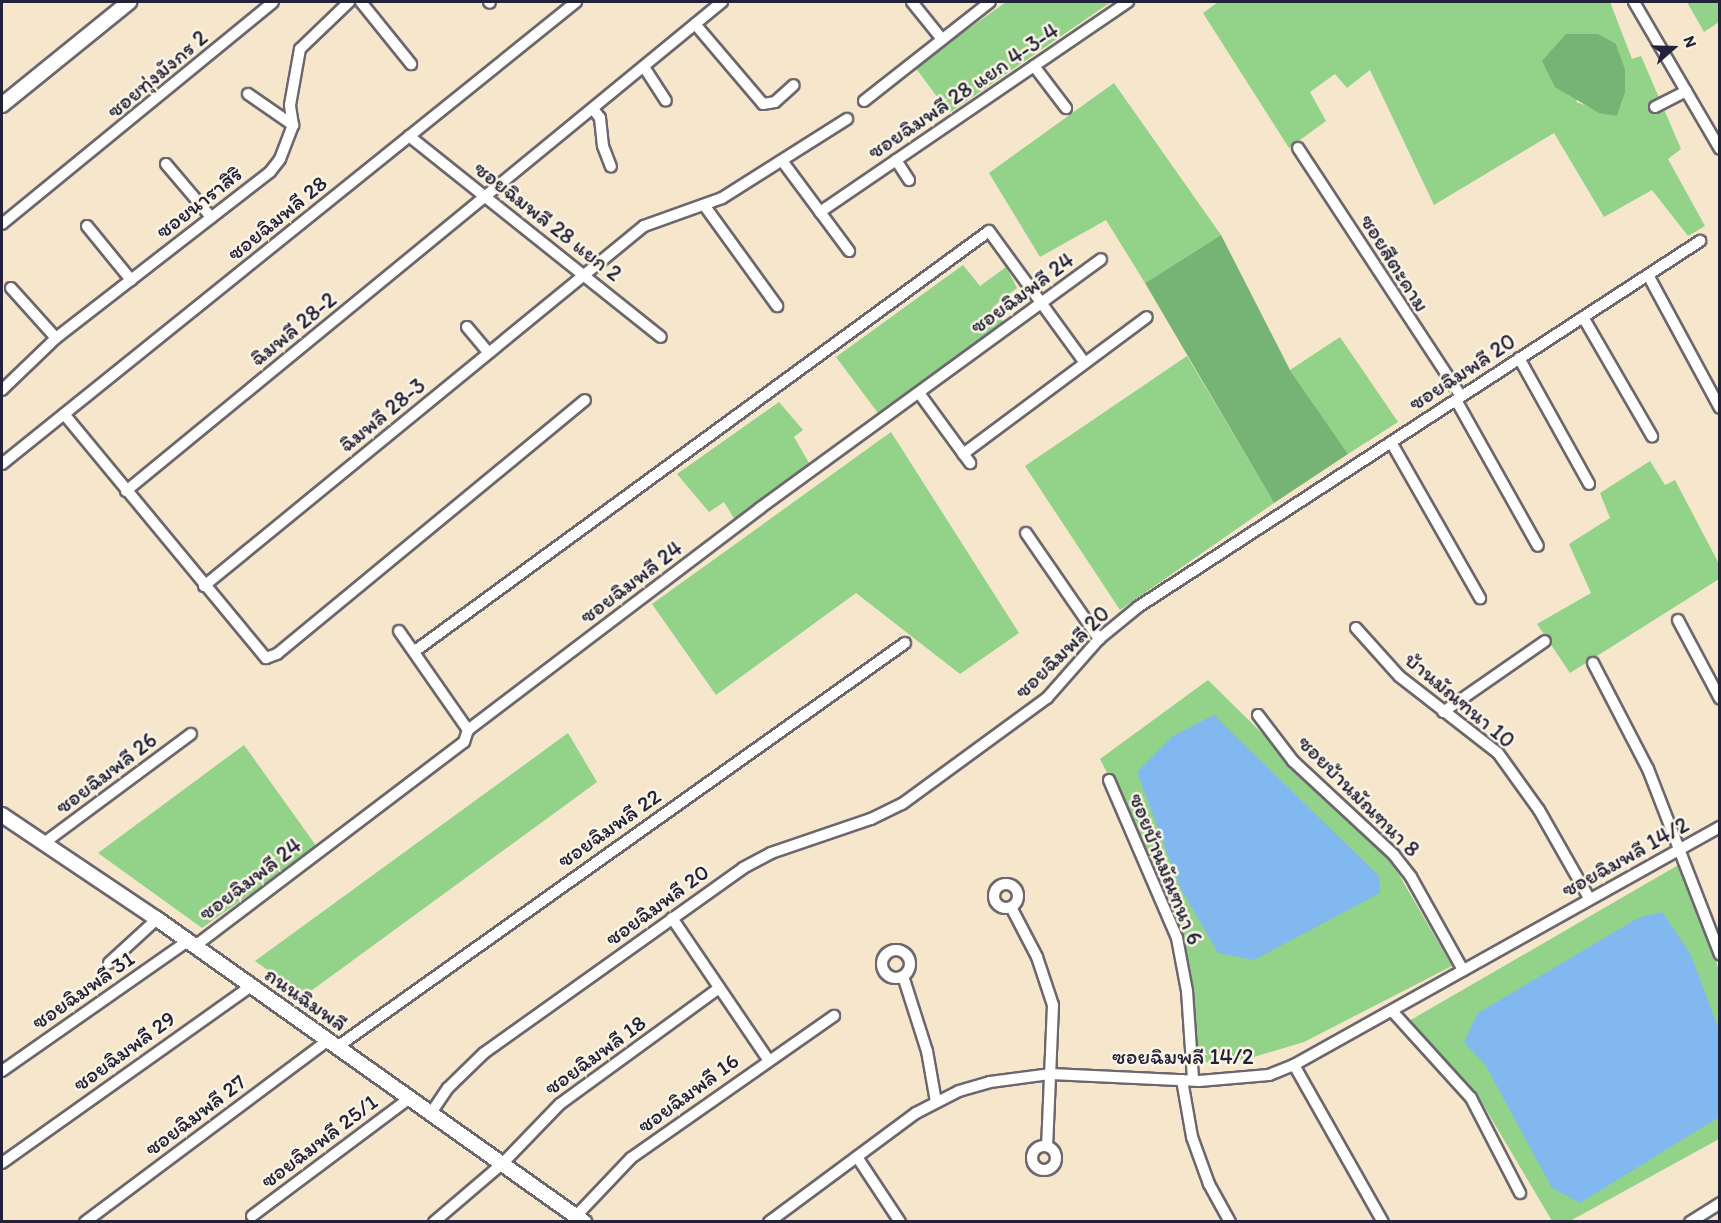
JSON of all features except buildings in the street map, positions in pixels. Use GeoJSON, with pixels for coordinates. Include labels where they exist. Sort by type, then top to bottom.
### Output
{"type":"FeatureCollection","features":[{"type":"Feature","properties":{"kind":"street"},"geometry":{"type":"LineString","coordinates":[[4,98],[129,2]]}},
{"type":"Feature","properties":{"kind":"street","name":"ซอยทุ่งมังกร 2"},"geometry":{"type":"LineString","coordinates":[[2,224],[93,153],[273,2]]}},
{"type":"Feature","properties":{"kind":"street","name":"ซอยนาราสิริ"},"geometry":{"type":"LineString","coordinates":[[2,390],[56,338],[270,172],[280,159],[292,125],[290,105],[300,49],[349,2]]}},
{"type":"Feature","properties":{"kind":"street"},"geometry":{"type":"LineString","coordinates":[[361,2],[411,64]]}},
{"type":"Feature","properties":{"kind":"street","name":"ซอยฉิมพลี 28"},"geometry":{"type":"LineString","coordinates":[[2,464],[576,2]]}},
{"type":"Feature","properties":{"kind":"street","name":"ฉิมพลี 28-2"},"geometry":{"type":"LineString","coordinates":[[126,491],[722,2]]}},
{"type":"Feature","properties":{"kind":"street"},"geometry":{"type":"LineString","coordinates":[[912,2],[941,38]]}},
{"type":"Feature","properties":{"kind":"street"},"geometry":{"type":"LineString","coordinates":[[864,101],[941,38],[990,2]]}},
{"type":"Feature","properties":{"kind":"street","name":"ซอยฉิมพลี 28 แยก 4-3-4"},"geometry":{"type":"LineString","coordinates":[[820,212],[1128,2]]}},
{"type":"Feature","properties":{"kind":"street"},"geometry":{"type":"LineString","coordinates":[[1634,2],[1719,149]]}},
{"type":"Feature","properties":{"kind":"street"},"geometry":{"type":"LineString","coordinates":[[695,24],[763,104],[775,102],[794,86]]}},
{"type":"Feature","properties":{"kind":"street"},"geometry":{"type":"LineString","coordinates":[[1034,66],[1066,108]]}},
{"type":"Feature","properties":{"kind":"street"},"geometry":{"type":"LineString","coordinates":[[644,67],[666,101]]}},
{"type":"Feature","properties":{"kind":"street"},"geometry":{"type":"LineString","coordinates":[[1655,107],[1686,91]]}},
{"type":"Feature","properties":{"kind":"street"},"geometry":{"type":"LineString","coordinates":[[248,94],[292,125]]}},
{"type":"Feature","properties":{"kind":"street"},"geometry":{"type":"LineString","coordinates":[[593,108],[600,118],[605,155],[611,167]]}},
{"type":"Feature","properties":{"kind":"street","name":"ฉิมพลี 28-3"},"geometry":{"type":"LineString","coordinates":[[204,586],[644,226],[722,198],[783,162],[847,119]]}},
{"type":"Feature","properties":{"kind":"street","name":"ซอยฉิมพลี 28 แยก 2"},"geometry":{"type":"LineString","coordinates":[[409,136],[661,337]]}},
{"type":"Feature","properties":{"kind":"street","name":"ซอยสีตะคาม"},"geometry":{"type":"LineString","coordinates":[[1298,148],[1458,398],[1538,546]]}},
{"type":"Feature","properties":{"kind":"street"},"geometry":{"type":"LineString","coordinates":[[896,160],[909,180]]}},
{"type":"Feature","properties":{"kind":"street"},"geometry":{"type":"LineString","coordinates":[[783,162],[849,251]]}},
{"type":"Feature","properties":{"kind":"street"},"geometry":{"type":"LineString","coordinates":[[166,164],[211,217]]}},
{"type":"Feature","properties":{"kind":"street"},"geometry":{"type":"LineString","coordinates":[[704,205],[777,306]]}},
{"type":"Feature","properties":{"kind":"street"},"geometry":{"type":"LineString","coordinates":[[87,226],[131,280]]}},
{"type":"Feature","properties":{"kind":"street"},"geometry":{"type":"LineString","coordinates":[[415,651],[989,231],[1040,305],[1085,363]]}},
{"type":"Feature","properties":{"kind":"street","name":"ซอยฉิมพลี 20"},"geometry":{"type":"LineString","coordinates":[[431,1113],[448,1088],[484,1053],[743,868],[771,853],[871,819],[902,804],[1047,698],[1099,639],[1138,607],[1700,241]]}},
{"type":"Feature","properties":{"kind":"street","name":"ซอยฉิมพลี 24"},"geometry":{"type":"LineString","coordinates":[[191,943],[464,742],[468,730],[1101,260]]}},
{"type":"Feature","properties":{"kind":"street"},"geometry":{"type":"LineString","coordinates":[[1648,275],[1719,408]]}},
{"type":"Feature","properties":{"kind":"street"},"geometry":{"type":"LineString","coordinates":[[11,288],[56,338]]}},
{"type":"Feature","properties":{"kind":"street"},"geometry":{"type":"LineString","coordinates":[[919,393],[966,458],[1085,363],[1147,317]]}},
{"type":"Feature","properties":{"kind":"street"},"geometry":{"type":"LineString","coordinates":[[1583,317],[1652,436]]}},
{"type":"Feature","properties":{"kind":"street"},"geometry":{"type":"LineString","coordinates":[[467,327],[488,352]]}},
{"type":"Feature","properties":{"kind":"street"},"geometry":{"type":"LineString","coordinates":[[1519,358],[1589,483]]}},
{"type":"Feature","properties":{"kind":"street"},"geometry":{"type":"LineString","coordinates":[[64,414],[257,651],[266,658],[276,654],[585,399]]}},
{"type":"Feature","properties":{"kind":"street"},"geometry":{"type":"LineString","coordinates":[[1391,442],[1480,598]]}},
{"type":"Feature","properties":{"kind":"street"},"geometry":{"type":"LineString","coordinates":[[1026,534],[1099,639]]}},
{"type":"Feature","properties":{"kind":"street"},"geometry":{"type":"LineString","coordinates":[[1678,620],[1719,699]]}},
{"type":"Feature","properties":{"kind":"street","name":"บ้านมัณฑนา 10"},"geometry":{"type":"LineString","coordinates":[[1356,628],[1399,676],[1498,753],[1518,777],[1589,898]]}},
{"type":"Feature","properties":{"kind":"street"},"geometry":{"type":"LineString","coordinates":[[399,631],[468,730]]}},
{"type":"Feature","properties":{"kind":"street"},"geometry":{"type":"LineString","coordinates":[[1443,712],[1545,641]]}},
{"type":"Feature","properties":{"kind":"street","name":"ซอยฉิมพลี 22"},"geometry":{"type":"LineString","coordinates":[[332,1043],[905,643]]}},
{"type":"Feature","properties":{"kind":"street"},"geometry":{"type":"LineString","coordinates":[[1593,663],[1648,769],[1719,955]]}},
{"type":"Feature","properties":{"kind":"street","name":"ซอยบ้านมัณฑนา 8"},"geometry":{"type":"LineString","coordinates":[[1258,715],[1293,761],[1394,855],[1416,884],[1463,970]]}},
{"type":"Feature","properties":{"kind":"street","name":"ซอยฉิมพลี 26"},"geometry":{"type":"LineString","coordinates":[[45,843],[191,734]]}},
{"type":"Feature","properties":{"kind":"street","name":"ซอยบ้านมัณฑนา 6"},"geometry":{"type":"LineString","coordinates":[[1109,780],[1177,938],[1187,991],[1187,1080],[1192,1137],[1209,1184],[1230,1221]]}},
{"type":"Feature","properties":{"kind":"street","name":"ถนนฉิมพลี"},"geometry":{"type":"LineString","coordinates":[[2,815],[157,919],[580,1219]]}},
{"type":"Feature","properties":{"kind":"street","name":"ซอยฉิมพลี 14/2"},"geometry":{"type":"LineString","coordinates":[[769,1221],[936,1102],[990,1082],[1051,1074],[1187,1080],[1269,1075],[1294,1065],[1393,1012],[1589,898],[1719,827]]}},
{"type":"Feature","properties":{"kind":"street"},"geometry":{"type":"LineString","coordinates":[[1011,907],[1037,957],[1053,1005],[1047,1146]]}},
{"type":"Feature","properties":{"kind":"street"},"geometry":{"type":"LineString","coordinates":[[672,918],[768,1059]]}},
{"type":"Feature","properties":{"kind":"street"},"geometry":{"type":"LineString","coordinates":[[109,963],[157,919]]}},
{"type":"Feature","properties":{"kind":"street","name":"ซอยฉิมพลี 31"},"geometry":{"type":"LineString","coordinates":[[2,1071],[191,943]]}},
{"type":"Feature","properties":{"kind":"street"},"geometry":{"type":"LineString","coordinates":[[903,976],[927,1051],[936,1102]]}},
{"type":"Feature","properties":{"kind":"street","name":"ซอยฉิมพลี 29"},"geometry":{"type":"LineString","coordinates":[[2,1163],[251,986]]}},
{"type":"Feature","properties":{"kind":"street","name":"ซอยฉิมพลี 18"},"geometry":{"type":"LineString","coordinates":[[434,1221],[502,1164],[560,1104],[719,988]]}},
{"type":"Feature","properties":{"kind":"street"},"geometry":{"type":"LineString","coordinates":[[1393,1012],[1471,1098],[1520,1193]]}},
{"type":"Feature","properties":{"kind":"street","name":"ซอยฉิมพลี 16"},"geometry":{"type":"LineString","coordinates":[[580,1219],[617,1170],[768,1059],[834,1016]]}},
{"type":"Feature","properties":{"kind":"street","name":"ซอยฉิมพลี 27"},"geometry":{"type":"LineString","coordinates":[[85,1221],[332,1043]]}},
{"type":"Feature","properties":{"kind":"street"},"geometry":{"type":"LineString","coordinates":[[1294,1065],[1383,1221]]}},
{"type":"Feature","properties":{"kind":"street","name":"ซอยฉิมพลี 25/1"},"geometry":{"type":"LineString","coordinates":[[252,1216],[410,1098]]}},
{"type":"Feature","properties":{"kind":"street"},"geometry":{"type":"LineString","coordinates":[[857,1157],[900,1221]]}},
{"type":"Feature","properties":{"kind":"street"},"geometry":{"type":"LineString","coordinates":[[1690,1221],[1719,1203]]}},
{"type":"Feature","properties":{"kind":"green space"},"geometry":{"type":"Polygon","coordinates":[[[1006,2],[1111,2],[949,113],[915,67],[1006,2]]]}},
{"type":"Feature","properties":{"kind":"green space"},"geometry":{"type":"Polygon","coordinates":[[[1218,2],[1610,2],[1632,59],[1641,56],[1681,149],[1668,159],[1705,226],[1688,236],[1652,190],[1604,217],[1554,133],[1434,205],[1370,70],[1347,88],[1335,74],[1310,92],[1326,121],[1289,148],[1203,13],[1218,2]],[[1616,44],[1576,102],[1617,116],[1625,93],[1625,70],[1616,44]]]}},
{"type":"Feature","properties":{"kind":"green space"},"geometry":{"type":"Polygon","coordinates":[[[1687,2],[1719,2],[1719,22],[1704,32],[1687,2]]]}},
{"type":"Feature","properties":{"kind":"green space"},"geometry":{"type":"Polygon","coordinates":[[[1566,34],[1598,34],[1616,44],[1625,69],[1625,93],[1617,116],[1599,113],[1555,87],[1542,61],[1566,34]]]}},
{"type":"Feature","properties":{"kind":"green space"},"geometry":{"type":"Polygon","coordinates":[[[1114,83],[1221,235],[1145,283],[1106,220],[1040,257],[989,173],[1114,83]]]}},
{"type":"Feature","properties":{"kind":"green space"},"geometry":{"type":"Polygon","coordinates":[[[1221,235],[1290,370],[1348,454],[1274,503],[1145,283],[1221,235]]]}},
{"type":"Feature","properties":{"kind":"green space"},"geometry":{"type":"Polygon","coordinates":[[[963,265],[980,286],[1006,267],[1017,288],[993,307],[1005,324],[878,413],[836,357],[963,265]]]}},
{"type":"Feature","properties":{"kind":"green space"},"geometry":{"type":"Polygon","coordinates":[[[1340,337],[1398,422],[1348,454],[1290,370],[1340,337]]]}},
{"type":"Feature","properties":{"kind":"green space"},"geometry":{"type":"Polygon","coordinates":[[[1187,356],[1274,503],[1120,610],[1025,466],[1187,356]]]}},
{"type":"Feature","properties":{"kind":"green space"},"geometry":{"type":"Polygon","coordinates":[[[779,402],[803,430],[794,437],[809,463],[735,520],[724,502],[709,512],[677,474],[779,402]]]}},
{"type":"Feature","properties":{"kind":"green space"},"geometry":{"type":"Polygon","coordinates":[[[891,432],[1019,633],[960,674],[856,593],[716,695],[652,604],[891,432]]]}},
{"type":"Feature","properties":{"kind":"green space"},"geometry":{"type":"Polygon","coordinates":[[[1650,461],[1665,485],[1675,480],[1719,564],[1719,579],[1570,673],[1537,624],[1591,593],[1569,544],[1610,518],[1600,493],[1650,461]]]}},
{"type":"Feature","properties":{"kind":"green space"},"geometry":{"type":"Polygon","coordinates":[[[1208,680],[1391,861],[1452,966],[1304,1042],[1247,1059],[1197,1063],[1173,909],[1163,881],[1100,759],[1208,680]]]}},
{"type":"Feature","properties":{"kind":"green space"},"geometry":{"type":"Polygon","coordinates":[[[568,733],[597,782],[304,996],[255,961],[568,733]]]}},
{"type":"Feature","properties":{"kind":"green space"},"geometry":{"type":"Polygon","coordinates":[[[244,745],[317,847],[202,928],[98,853],[244,745]]]}},
{"type":"Feature","properties":{"kind":"green space"},"geometry":{"type":"Polygon","coordinates":[[[1680,864],[1719,970],[1719,1139],[1570,1221],[1552,1221],[1478,1096],[1409,1021],[1680,864]]]}},
{"type":"Feature","properties":{"kind":"water"},"geometry":{"type":"Polygon","coordinates":[[[1214,715],[1379,876],[1380,893],[1254,960],[1218,953],[1180,887],[1137,772],[1173,736],[1214,715]]]}},
{"type":"Feature","properties":{"kind":"water"},"geometry":{"type":"Polygon","coordinates":[[[1662,912],[1690,953],[1719,1030],[1719,1117],[1580,1203],[1552,1188],[1486,1066],[1464,1042],[1478,1013],[1638,918],[1662,912]]]}}]}
